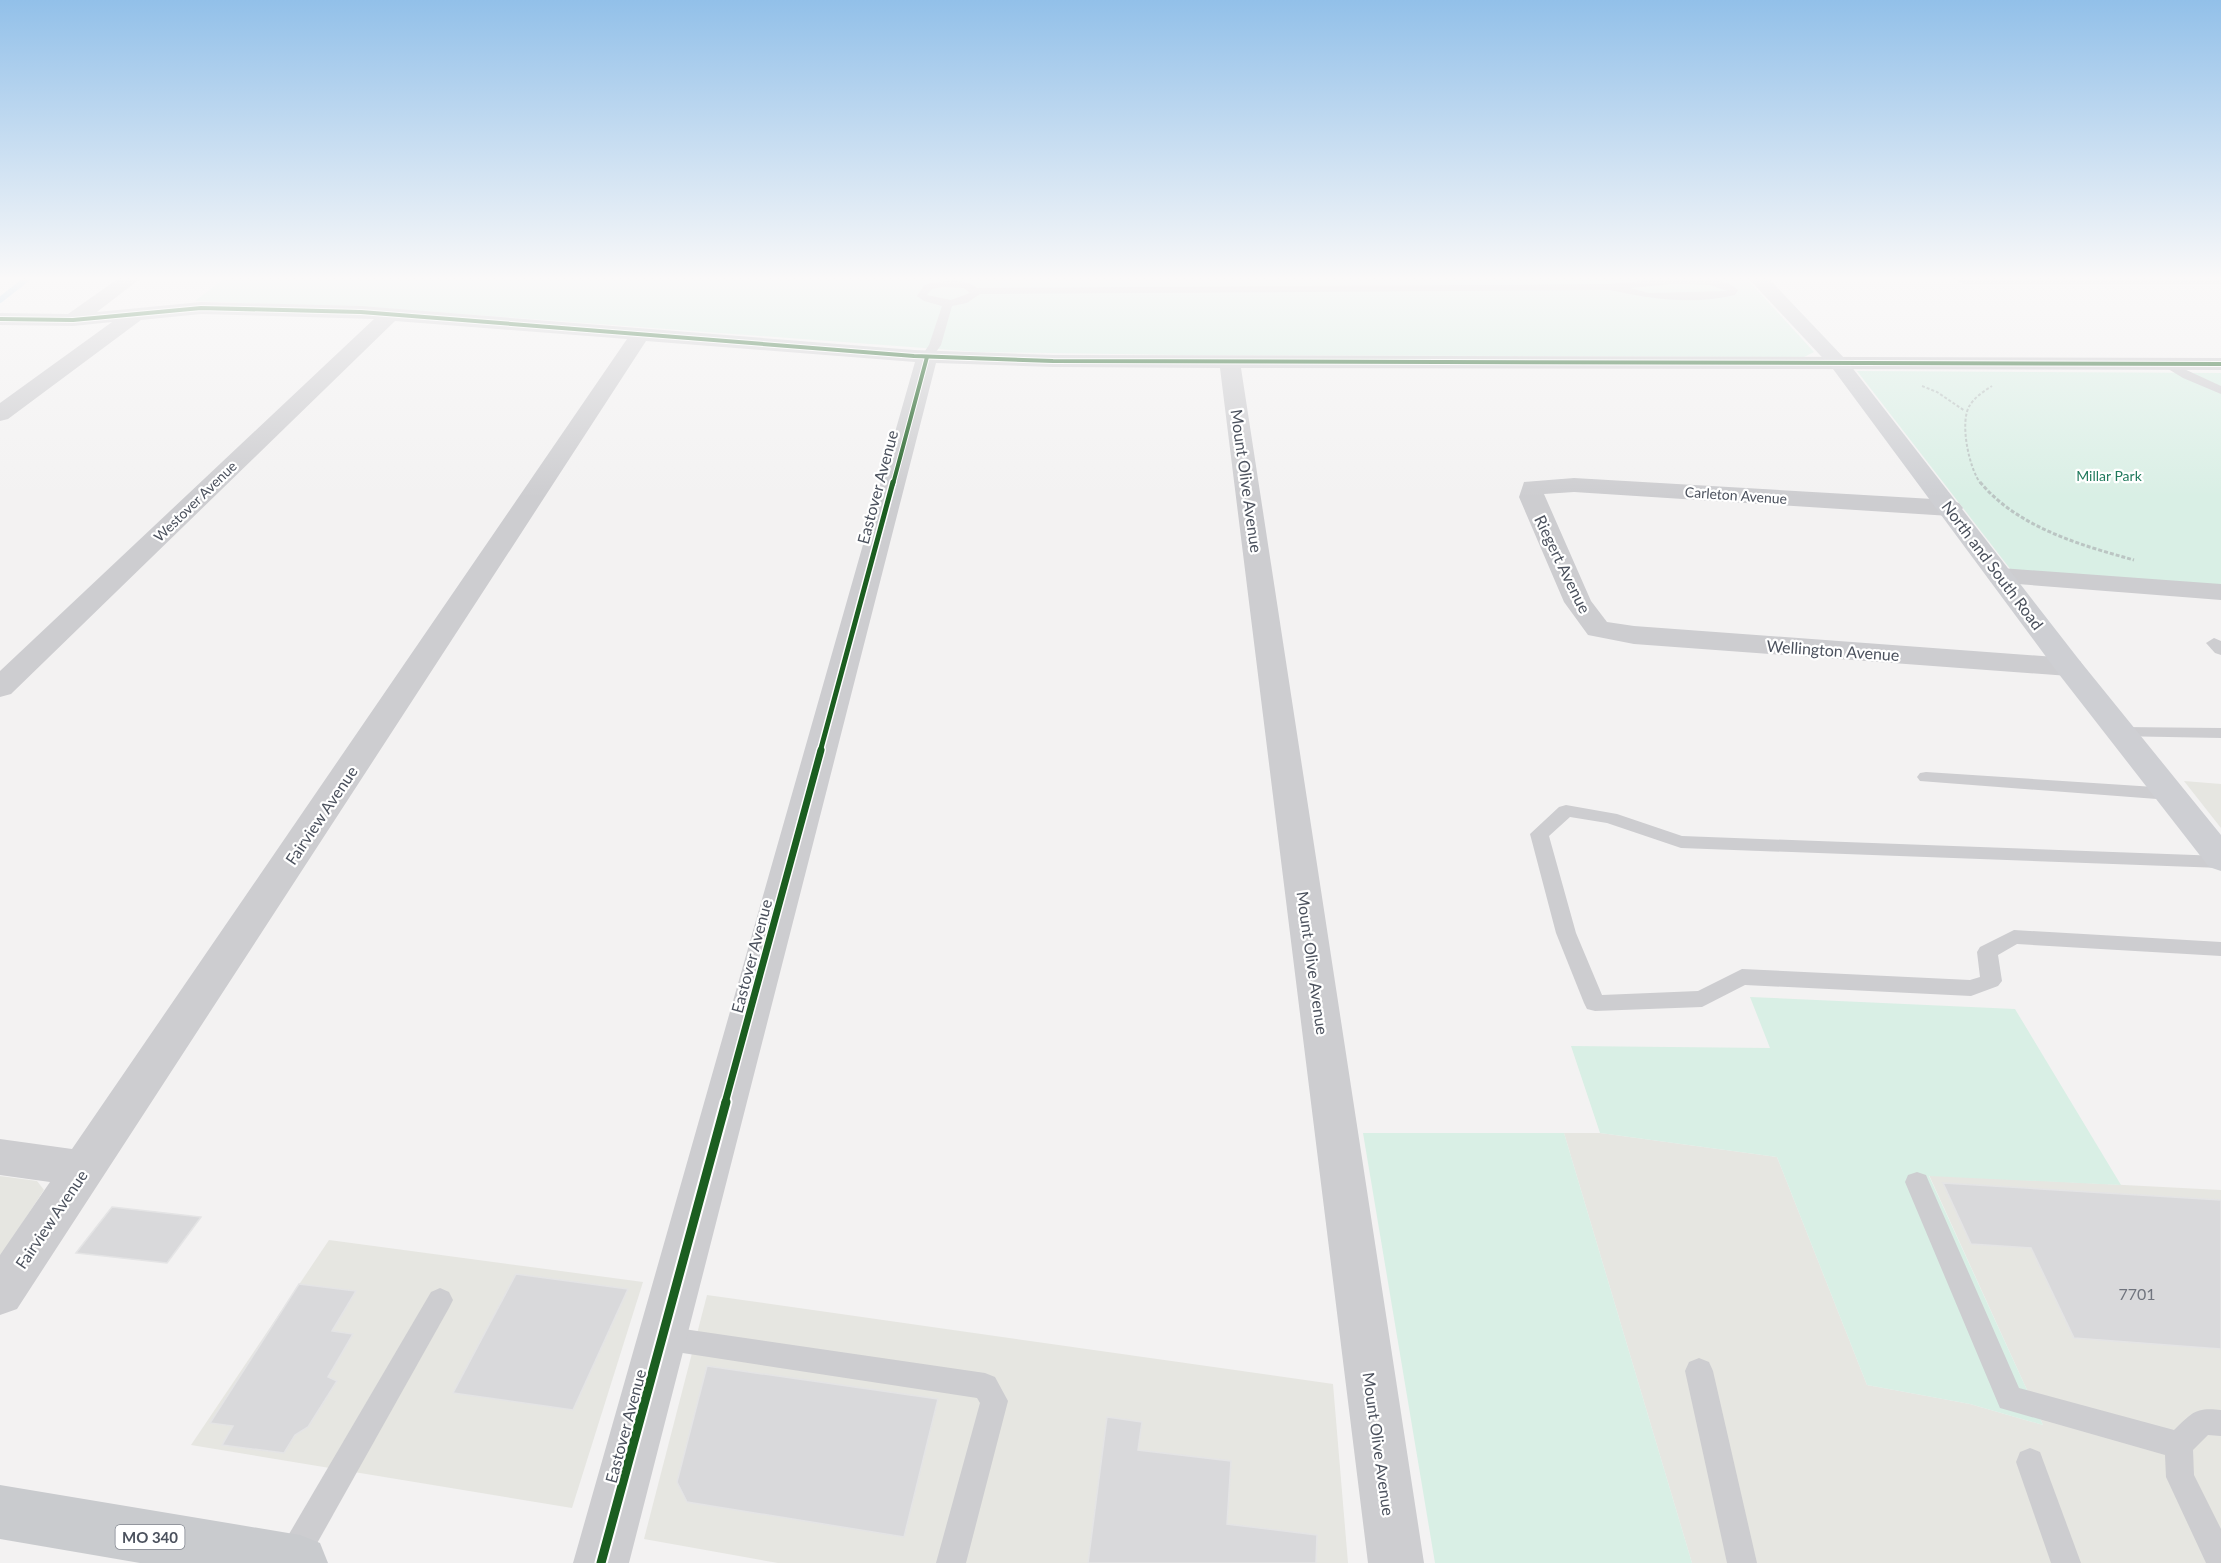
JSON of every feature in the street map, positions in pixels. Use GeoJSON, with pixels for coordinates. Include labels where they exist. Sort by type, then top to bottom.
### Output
{"type":"FeatureCollection","features":[{"type":"Feature","properties":{"kind":"main road","name":"MO 340"},"geometry":{"type":"LineString","coordinates":[[0,1512],[295,1562]]}},
{"type":"Feature","properties":{"kind":"street"},"geometry":{"type":"LineString","coordinates":[[0,414],[86,351]]}},
{"type":"Feature","properties":{"kind":"street","name":"Westover Avenue"},"geometry":{"type":"LineString","coordinates":[[0,688],[352,351]]}},
{"type":"Feature","properties":{"kind":"street","name":"Fairview Avenue"},"geometry":{"type":"LineString","coordinates":[[0,1294],[629,351]]}},
{"type":"Feature","properties":{"kind":"street"},"geometry":{"type":"LineString","coordinates":[[848,351],[927,357],[1053,361],[1230,363],[2221,364]]}},
{"type":"Feature","properties":{"kind":"street","name":"North and South Road"},"geometry":{"type":"LineString","coordinates":[[1827,351],[1840,365],[2069,667],[2221,861]]}},
{"type":"Feature","properties":{"kind":"street","name":"Eastover Avenue"},"geometry":{"type":"LineString","coordinates":[[601,1563],[927,357]]}},
{"type":"Feature","properties":{"kind":"street","name":"Mount Olive Avenue"},"geometry":{"type":"LineString","coordinates":[[1230,363],[1396,1563]]}},
{"type":"Feature","properties":{"kind":"street","name":"Carleton Avenue"},"geometry":{"type":"LineString","coordinates":[[1531,497],[1533,487],[1563,484],[1950,508]]}},
{"type":"Feature","properties":{"kind":"street","name":"Riegert Avenue"},"geometry":{"type":"LineString","coordinates":[[1531,497],[1578,602],[1598,628]]}},
{"type":"Feature","properties":{"kind":"street"},"geometry":{"type":"LineString","coordinates":[[2001,576],[2221,592]]}},
{"type":"Feature","properties":{"kind":"street","name":"Wellington Avenue"},"geometry":{"type":"LineString","coordinates":[[1598,628],[1634,635],[2069,667]]}},
{"type":"Feature","properties":{"kind":"street"},"geometry":{"type":"LineString","coordinates":[[0,1157],[84,1169]]}},
{"type":"Feature","properties":{"kind":"lane"},"geometry":{"type":"LineString","coordinates":[[927,357],[932,351]]}},
{"type":"Feature","properties":{"kind":"lane"},"geometry":{"type":"LineString","coordinates":[[2169,364],[2187,376],[2221,390]]}},
{"type":"Feature","properties":{"kind":"lane"},"geometry":{"type":"LineString","coordinates":[[2121,732],[2221,733]]}},
{"type":"Feature","properties":{"kind":"lane"},"geometry":{"type":"LineString","coordinates":[[1926,777],[2170,794]]}},
{"type":"Feature","properties":{"kind":"lane"},"geometry":{"type":"LineString","coordinates":[[2221,861],[1681,842],[1610,818],[1566,811],[1539,834],[1566,933],[1595,1003],[1702,999],[1742,977],[1971,988],[1991,981],[1987,952],[2014,937],[2221,949]]}},
{"type":"Feature","properties":{"kind":"lane"},"geometry":{"type":"LineString","coordinates":[[1917,1182],[2010,1399],[2179,1444]]}},
{"type":"Feature","properties":{"kind":"lane"},"geometry":{"type":"LineString","coordinates":[[295,1562],[440,1300]]}},
{"type":"Feature","properties":{"kind":"lane"},"geometry":{"type":"LineString","coordinates":[[663,1338],[985,1386],[994,1401],[951,1563]]}},
{"type":"Feature","properties":{"kind":"lane"},"geometry":{"type":"LineString","coordinates":[[1698,1371],[1742,1563]]}},
{"type":"Feature","properties":{"kind":"lane"},"geometry":{"type":"LineString","coordinates":[[2221,1423],[2203,1421],[2179,1444],[2180,1477],[2221,1560]]}},
{"type":"Feature","properties":{"kind":"lane"},"geometry":{"type":"LineString","coordinates":[[2030,1462],[2066,1563]]}},
{"type":"Feature","properties":{"kind":"path"},"geometry":{"type":"LineString","coordinates":[[2001,382],[1975,397],[1965,411],[1968,455],[1976,478],[1991,494],[2043,528],[2078,543],[2142,562]]}},
{"type":"Feature","properties":{"kind":"path"},"geometry":{"type":"LineString","coordinates":[[1919,384],[1937,392],[1965,411]]}},
{"type":"Feature","properties":{"kind":"shaded area"},"geometry":{"type":"Polygon","coordinates":[[[2184,781],[2221,784],[2221,828],[2184,781]]]}},
{"type":"Feature","properties":{"kind":"shaded area"},"geometry":{"type":"Polygon","coordinates":[[[1564,1133],[1600,1133],[1777,1157],[1867,1385],[1970,1404],[2043,1425],[1929,1175],[2221,1190],[2221,1563],[1692,1563],[1564,1133]]]}},
{"type":"Feature","properties":{"kind":"shaded area"},"geometry":{"type":"Polygon","coordinates":[[[0,1176],[37,1181],[44,1190],[0,1257],[0,1176]]]}},
{"type":"Feature","properties":{"kind":"shaded area"},"geometry":{"type":"Polygon","coordinates":[[[329,1240],[643,1282],[572,1508],[191,1445],[329,1240]]]}},
{"type":"Feature","properties":{"kind":"shaded area"},"geometry":{"type":"Polygon","coordinates":[[[707,1295],[1333,1384],[1348,1563],[778,1563],[644,1539],[707,1295]]]}},
{"type":"Feature","properties":{"kind":"green space"},"geometry":{"type":"Polygon","coordinates":[[[964,351],[1814,352],[1804,357],[964,351]]]}},
{"type":"Feature","properties":{"kind":"green space","name":"Millar Park"},"geometry":{"type":"Polygon","coordinates":[[[1857,371],[2221,373],[2221,585],[2011,570],[1857,371]]]}},
{"type":"Feature","properties":{"kind":"green space"},"geometry":{"type":"Polygon","coordinates":[[[1750,997],[2015,1009],[2121,1185],[1929,1176],[2043,1425],[1970,1404],[1867,1385],[1777,1157],[1600,1133],[1571,1046],[1770,1048],[1750,997]]]}},
{"type":"Feature","properties":{"kind":"green space"},"geometry":{"type":"Polygon","coordinates":[[[1363,1133],[1564,1133],[1692,1563],[1435,1563],[1363,1133]]]}},
{"type":"Feature","properties":{"kind":"building"},"geometry":{"type":"Polygon","coordinates":[[[1943,1183],[2221,1200],[2221,1349],[2074,1338],[2031,1248],[1971,1244],[1943,1183]]]}},
{"type":"Feature","properties":{"kind":"building"},"geometry":{"type":"Polygon","coordinates":[[[112,1207],[201,1217],[167,1263],[76,1253],[112,1207]]]}},
{"type":"Feature","properties":{"kind":"building"},"geometry":{"type":"Polygon","coordinates":[[[516,1274],[628,1289],[573,1410],[453,1393],[516,1274]]]}},
{"type":"Feature","properties":{"kind":"building"},"geometry":{"type":"Polygon","coordinates":[[[299,1284],[356,1291],[332,1331],[353,1334],[328,1377],[337,1381],[308,1427],[295,1435],[284,1453],[222,1445],[233,1426],[210,1423],[299,1284]]]}},
{"type":"Feature","properties":{"kind":"building"},"geometry":{"type":"Polygon","coordinates":[[[707,1366],[938,1399],[904,1537],[687,1502],[677,1482],[707,1366]]]}},
{"type":"Feature","properties":{"kind":"building"},"geometry":{"type":"Polygon","coordinates":[[[1107,1417],[1142,1422],[1138,1450],[1231,1461],[1227,1524],[1317,1535],[1316,1563],[1088,1563],[1107,1417]]]}},
{"type":"Feature","properties":{"kind":"cycle path"},"geometry":{"type":"LineString","coordinates":[[850,351],[914,356],[1053,361],[2221,364]]}},
{"type":"Feature","properties":{"kind":"cycle path"},"geometry":{"type":"LineString","coordinates":[[601,1563],[927,357]]}}]}
